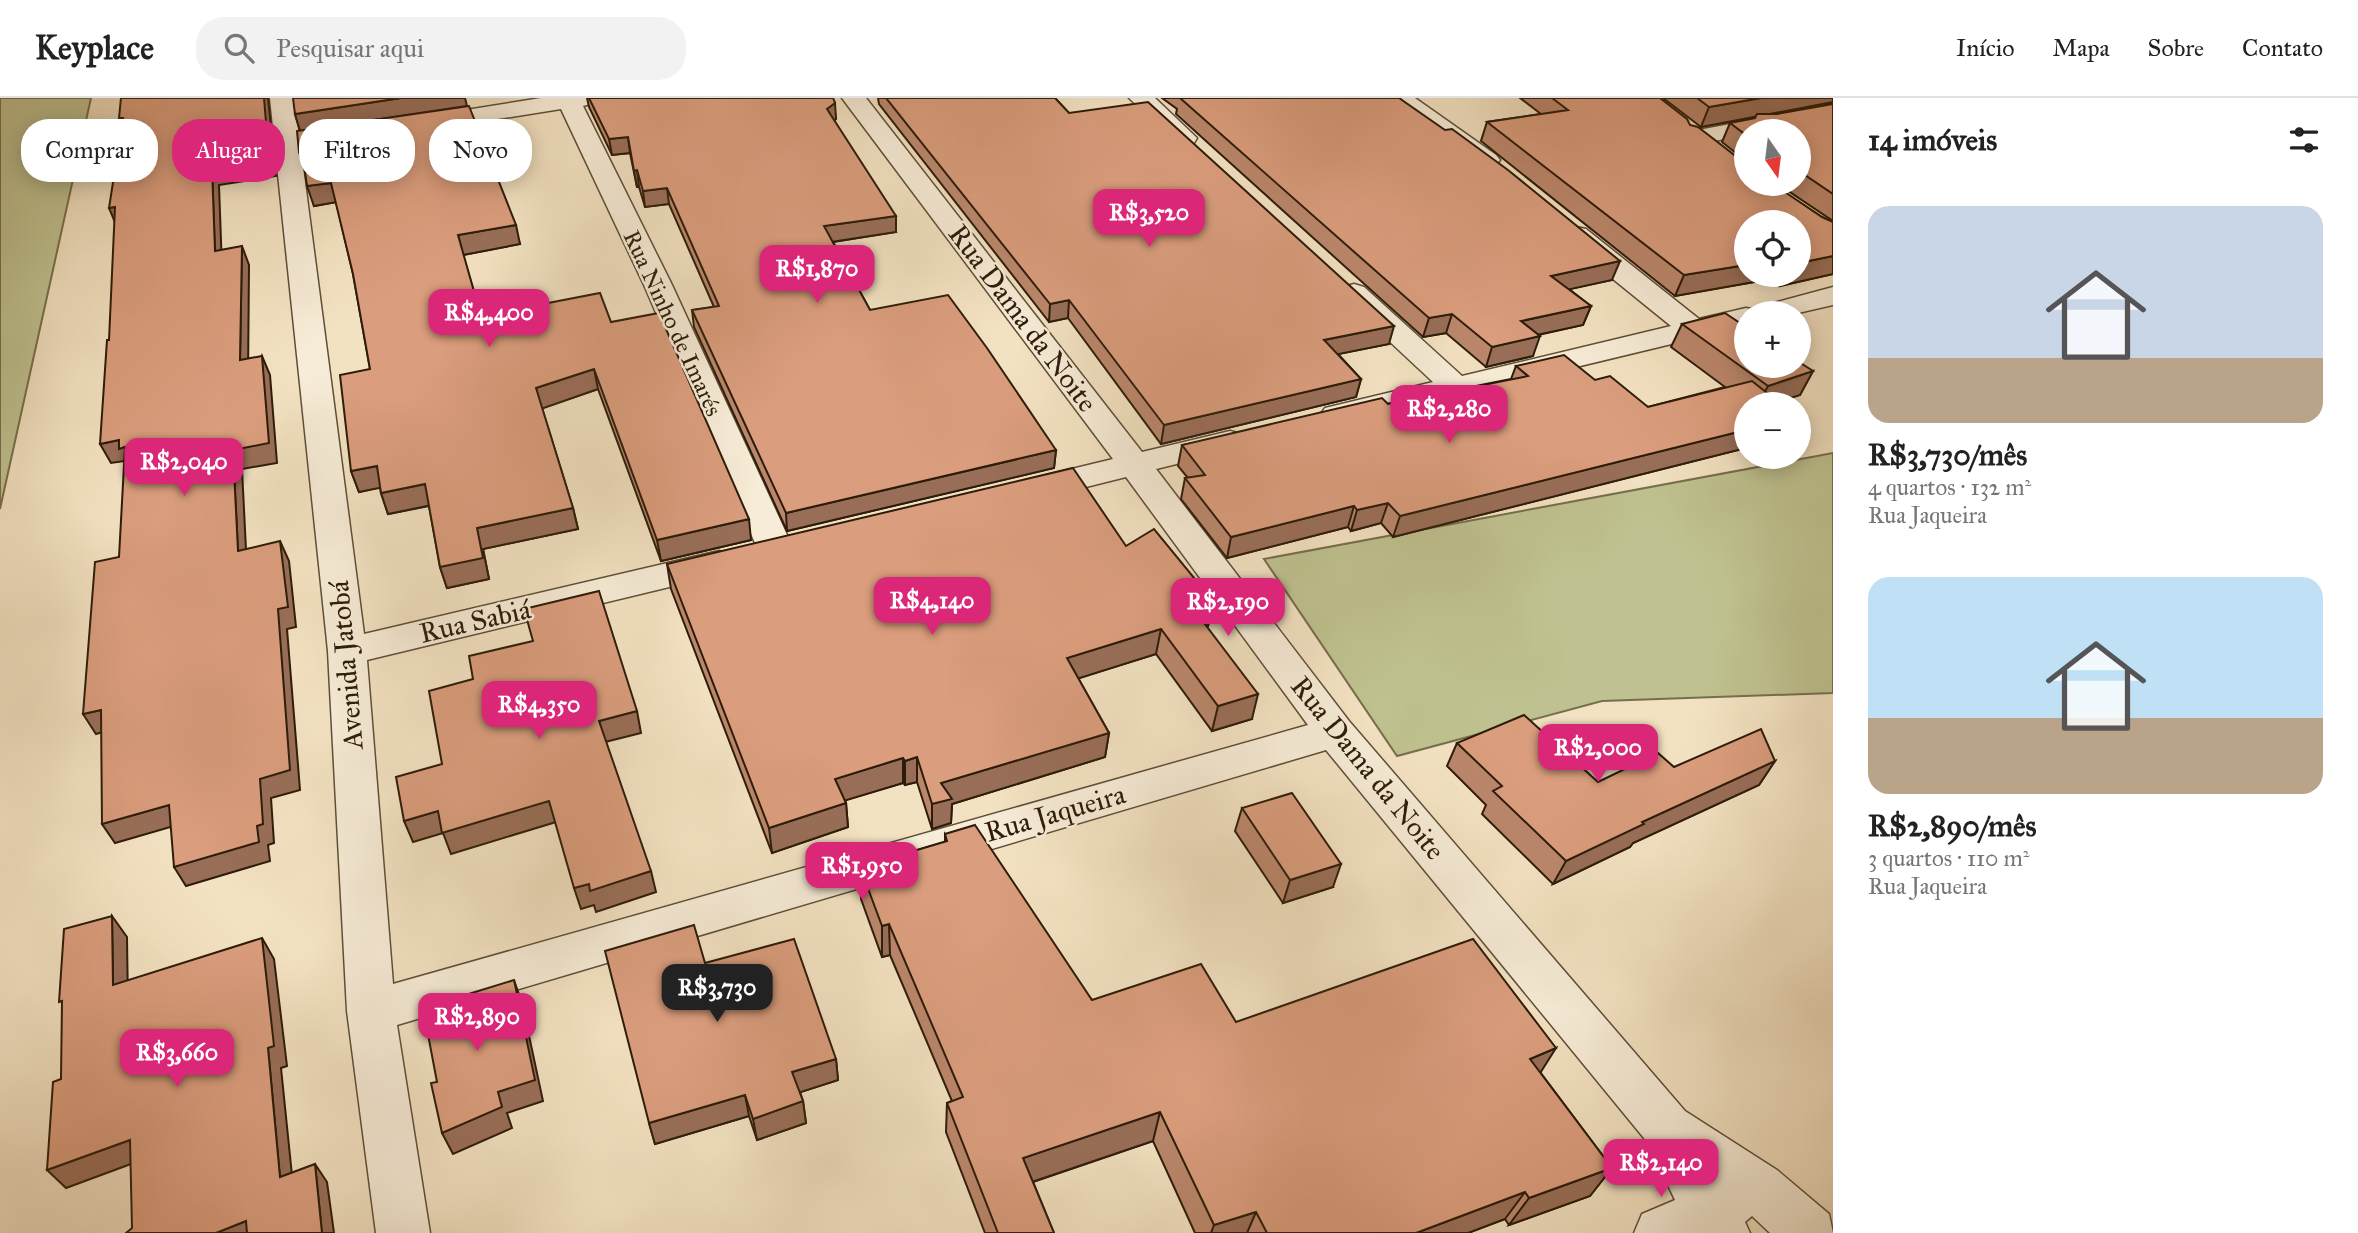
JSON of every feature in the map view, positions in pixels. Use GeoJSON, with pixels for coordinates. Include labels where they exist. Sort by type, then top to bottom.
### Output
{"type":"FeatureCollection","features":[{"type":"Feature","properties":{"kind":"street","name":"Avenida Jatobá"},"geometry":{"type":"LineString","coordinates":[[282,98],[301,141],[347,651],[372,1011],[403,1233]]}},
{"type":"Feature","properties":{"kind":"street","name":"Rua Dama da Noite"},"geometry":{"type":"LineString","coordinates":[[854,98],[1335,732],[1666,1126],[1716,1223]]}},
{"type":"Feature","properties":{"kind":"street"},"geometry":{"type":"LineString","coordinates":[[1141,98],[1202,154]]}},
{"type":"Feature","properties":{"kind":"street"},"geometry":{"type":"LineString","coordinates":[[1401,98],[1509,178]]}},
{"type":"Feature","properties":{"kind":"street"},"geometry":{"type":"LineString","coordinates":[[415,125],[573,99]]}},
{"type":"Feature","properties":{"kind":"street","name":"Rua Ninho de Imarés"},"geometry":{"type":"LineString","coordinates":[[573,99],[658,285],[790,547]]}},
{"type":"Feature","properties":{"kind":"street"},"geometry":{"type":"LineString","coordinates":[[1693,138],[1833,112]]}},
{"type":"Feature","properties":{"kind":"street"},"geometry":{"type":"LineString","coordinates":[[1559,221],[1694,330]]}},
{"type":"Feature","properties":{"kind":"street"},"geometry":{"type":"LineString","coordinates":[[1338,278],[1455,386]]}},
{"type":"Feature","properties":{"kind":"street"},"geometry":{"type":"LineString","coordinates":[[1811,301],[1833,296]]}},
{"type":"Feature","properties":{"kind":"street"},"geometry":{"type":"LineString","coordinates":[[1308,422],[1734,320]]}},
{"type":"Feature","properties":{"kind":"street"},"geometry":{"type":"LineString","coordinates":[[1002,496],[1255,435]]}},
{"type":"Feature","properties":{"kind":"street","name":"Rua Sabiá"},"geometry":{"type":"LineString","coordinates":[[347,651],[790,547]]}},
{"type":"Feature","properties":{"kind":"street","name":"Rua Jaqueira"},"geometry":{"type":"LineString","coordinates":[[372,1011],[1335,732]]}},
{"type":"Feature","properties":{"kind":"street","name":"Rua Dama da Noite"},"geometry":{"type":"LineString","coordinates":[[1666,1126],[1759,1188],[1810,1233]]}},
{"type":"Feature","properties":{"kind":"street"},"geometry":{"type":"LineString","coordinates":[[1661,1233],[1716,1223],[1759,1188]]}},
{"type":"Feature","properties":{"kind":"green space"},"geometry":{"type":"Polygon","coordinates":[[[0,98],[91,98],[86,119],[21,119],[21,182],[72,182],[0,509],[0,98]]]}},
{"type":"Feature","properties":{"kind":"green space"},"geometry":{"type":"Polygon","coordinates":[[[1833,453],[1833,693],[1602,701],[1397,756],[1264,559],[1747,469],[1811,469],[1811,457],[1833,453]]]}},
{"type":"Feature","properties":{"kind":"building"},"geometry":{"type":"Polygon","coordinates":[[[121,98],[264,98],[266,119],[172,119],[172,182],[213,182],[215,251],[242,246],[240,360],[262,356],[269,443],[233,450],[238,551],[280,541],[288,607],[278,609],[290,770],[260,779],[263,824],[257,826],[259,842],[174,867],[169,805],[102,824],[101,710],[83,714],[95,562],[119,557],[125,447],[119,449],[119,440],[100,444],[109,340],[115,207],[109,208],[113,182],[158,182],[158,119],[119,118],[121,98]]]}},
{"type":"Feature","properties":{"kind":"building"},"geometry":{"type":"Polygon","coordinates":[[[293,98],[401,98],[295,114],[293,98]]]}},
{"type":"Feature","properties":{"kind":"building"},"geometry":{"type":"Polygon","coordinates":[[[589,98],[833,98],[835,103],[827,109],[896,216],[824,226],[870,310],[948,295],[1056,450],[786,513],[692,310],[719,306],[667,188],[643,191],[637,170],[634,171],[628,137],[609,139],[589,98]]]}},
{"type":"Feature","properties":{"kind":"building"},"geometry":{"type":"Polygon","coordinates":[[[886,98],[1055,98],[1069,113],[1148,102],[1394,326],[1324,340],[1361,379],[1164,425],[1069,300],[1050,304],[886,98]]]}},
{"type":"Feature","properties":{"kind":"building"},"geometry":{"type":"Polygon","coordinates":[[[1180,98],[1399,98],[1445,130],[1452,129],[1508,170],[1620,261],[1551,276],[1591,306],[1521,321],[1540,336],[1492,347],[1452,314],[1429,318],[1180,98]]]}},
{"type":"Feature","properties":{"kind":"building"},"geometry":{"type":"Polygon","coordinates":[[[1552,98],[1660,98],[1687,119],[1690,125],[1698,127],[1734,155],[1734,196],[1791,196],[1833,222],[1833,256],[1811,261],[1811,210],[1734,210],[1734,267],[1684,275],[1487,122],[1568,110],[1552,98]]]}},
{"type":"Feature","properties":{"kind":"building"},"geometry":{"type":"Polygon","coordinates":[[[1697,98],[1761,98],[1709,107],[1697,98]]]}},
{"type":"Feature","properties":{"kind":"building"},"geometry":{"type":"Polygon","coordinates":[[[1833,104],[1833,194],[1811,179],[1811,119],[1750,119],[1757,114],[1777,114],[1833,104]]]}},
{"type":"Feature","properties":{"kind":"building"},"geometry":{"type":"Polygon","coordinates":[[[469,106],[474,119],[429,119],[429,182],[499,182],[516,225],[458,235],[481,316],[600,293],[611,322],[659,313],[749,519],[657,540],[594,369],[536,388],[573,508],[477,528],[483,558],[440,567],[425,484],[381,493],[377,466],[351,471],[340,375],[370,369],[353,274],[331,183],[307,186],[306,182],[415,182],[415,119],[380,119],[469,106]]]}},
{"type":"Feature","properties":{"kind":"building"},"geometry":{"type":"Polygon","coordinates":[[[1725,313],[1734,319],[1734,361],[1682,324],[1725,313]]]}},
{"type":"Feature","properties":{"kind":"building"},"geometry":{"type":"Polygon","coordinates":[[[1564,355],[1595,380],[1610,376],[1648,407],[1752,381],[1766,392],[1734,392],[1734,433],[1400,516],[1388,503],[1357,510],[1354,506],[1231,537],[1185,478],[1205,475],[1182,445],[1382,398],[1388,404],[1528,376],[1516,366],[1564,355]]]}},
{"type":"Feature","properties":{"kind":"building"},"geometry":{"type":"Polygon","coordinates":[[[1757,378],[1792,378],[1768,386],[1757,378]]]}},
{"type":"Feature","properties":{"kind":"building"},"geometry":{"type":"Polygon","coordinates":[[[1073,468],[1126,546],[1154,529],[1213,601],[1192,607],[1258,694],[1218,706],[1161,629],[1067,658],[1109,733],[941,783],[952,799],[932,804],[917,757],[905,761],[903,758],[835,779],[846,803],[769,828],[667,564],[1073,468]]]}},
{"type":"Feature","properties":{"kind":"building"},"geometry":{"type":"Polygon","coordinates":[[[599,591],[637,711],[599,721],[651,871],[590,891],[589,884],[574,888],[549,801],[442,833],[438,811],[404,821],[396,777],[442,764],[429,691],[473,679],[469,656],[533,641],[524,609],[599,591]]]}},
{"type":"Feature","properties":{"kind":"building"},"geometry":{"type":"Polygon","coordinates":[[[1524,715],[1598,782],[1658,753],[1674,767],[1761,729],[1775,761],[1642,822],[1644,824],[1566,861],[1493,791],[1502,786],[1457,743],[1524,715]]]}},
{"type":"Feature","properties":{"kind":"building"},"geometry":{"type":"Polygon","coordinates":[[[1292,793],[1341,864],[1290,880],[1242,808],[1292,793]]]}},
{"type":"Feature","properties":{"kind":"building"},"geometry":{"type":"Polygon","coordinates":[[[975,825],[1092,1000],[1201,964],[1236,1022],[1473,939],[1556,1048],[1530,1059],[1612,1168],[1529,1198],[1525,1192],[1416,1233],[1267,1233],[1256,1212],[1214,1225],[1160,1112],[1023,1158],[1054,1233],[998,1233],[947,1103],[963,1097],[889,924],[882,926],[860,867],[947,841],[945,834],[975,825]]]}},
{"type":"Feature","properties":{"kind":"building"},"geometry":{"type":"Polygon","coordinates":[[[112,916],[113,985],[262,938],[274,1046],[268,1048],[280,1177],[315,1164],[322,1233],[247,1233],[246,1221],[216,1233],[126,1233],[132,1228],[130,1140],[47,1170],[53,1082],[61,1079],[62,1001],[59,1002],[64,929],[112,916]]]}},
{"type":"Feature","properties":{"kind":"building"},"geometry":{"type":"Polygon","coordinates":[[[694,925],[705,963],[794,939],[836,1059],[792,1072],[803,1101],[753,1119],[745,1095],[649,1123],[605,951],[694,925]]]}},
{"type":"Feature","properties":{"kind":"building"},"geometry":{"type":"Polygon","coordinates":[[[514,980],[535,1080],[498,1092],[502,1107],[442,1133],[431,1083],[437,1082],[423,1008],[514,980]]]}}]}
